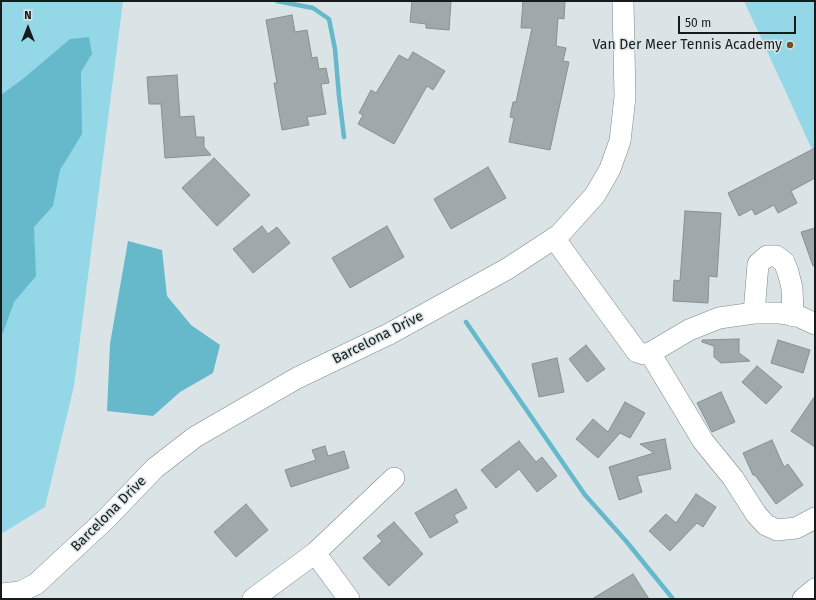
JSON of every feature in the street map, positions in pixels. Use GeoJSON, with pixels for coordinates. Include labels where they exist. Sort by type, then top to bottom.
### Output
{"type":"FeatureCollection","features":[{"type":"Feature","properties":{"kind":"street","name":"Barcelona Drive"},"geometry":{"type":"LineString","coordinates":[[1,594],[20,592],[36,584],[106,519],[155,468],[194,437],[297,378],[389,334],[507,269],[559,235],[595,196],[610,169],[620,141],[625,97],[623,1]]}},
{"type":"Feature","properties":{"kind":"street"},"geometry":{"type":"LineString","coordinates":[[554,238],[636,352],[644,354],[650,353],[689,330],[719,318],[754,313],[779,313],[793,316],[815,324]]}},
{"type":"Feature","properties":{"kind":"street"},"geometry":{"type":"LineString","coordinates":[[754,313],[758,264],[767,256],[776,256],[784,262],[788,272],[792,288],[793,316]]}},
{"type":"Feature","properties":{"kind":"street"},"geometry":{"type":"LineString","coordinates":[[650,353],[703,441],[733,478],[756,514],[766,526],[777,530],[796,528],[815,518]]}},
{"type":"Feature","properties":{"kind":"street"},"geometry":{"type":"LineString","coordinates":[[253,599],[315,553],[394,478]]}},
{"type":"Feature","properties":{"kind":"street"},"geometry":{"type":"LineString","coordinates":[[315,553],[349,599]]}},
{"type":"Feature","properties":{"kind":"street"},"geometry":{"type":"LineString","coordinates":[[803,599],[815,589]]}},
{"type":"Feature","properties":{"kind":"shaded area"},"geometry":{"type":"Polygon","coordinates":[[[1,1],[123,1],[74,386],[45,507],[1,534],[1,1]]]}},
{"type":"Feature","properties":{"kind":"shaded area","name":"Van Der Meer Tennis Academy"},"geometry":{"type":"Polygon","coordinates":[[[744,1],[815,1],[815,156],[784,88],[744,1]]]}},
{"type":"Feature","properties":{"kind":"shaded area"},"geometry":{"type":"Polygon","coordinates":[[[89,37],[92,54],[81,72],[82,134],[60,170],[53,206],[34,227],[36,276],[14,302],[3,333],[1,334],[1,95],[24,78],[70,39],[89,37]]]}},
{"type":"Feature","properties":{"kind":"shaded area"},"geometry":{"type":"Polygon","coordinates":[[[128,241],[162,250],[167,296],[191,325],[220,345],[213,373],[180,392],[153,416],[107,411],[110,344],[128,241]]]}},
{"type":"Feature","properties":{"kind":"building"},"geometry":{"type":"Polygon","coordinates":[[[412,1],[451,1],[449,30],[426,28],[426,24],[410,22],[412,1]]]}},
{"type":"Feature","properties":{"kind":"building"},"geometry":{"type":"Polygon","coordinates":[[[523,1],[565,1],[564,19],[558,18],[556,46],[566,48],[563,61],[569,62],[550,150],[509,142],[514,118],[510,117],[513,102],[516,102],[532,28],[521,28],[523,1]]]}},
{"type":"Feature","properties":{"kind":"building"},"geometry":{"type":"Polygon","coordinates":[[[292,15],[295,32],[307,30],[312,58],[317,57],[319,69],[326,68],[329,83],[321,84],[326,114],[307,117],[309,125],[282,130],[274,83],[277,83],[266,20],[292,15]]]}},
{"type":"Feature","properties":{"kind":"building"},"geometry":{"type":"Polygon","coordinates":[[[413,52],[445,71],[433,90],[427,86],[394,144],[358,124],[363,115],[359,113],[371,90],[376,93],[399,55],[408,60],[413,52]]]}},
{"type":"Feature","properties":{"kind":"building"},"geometry":{"type":"Polygon","coordinates":[[[177,75],[180,117],[194,116],[196,137],[204,137],[204,147],[211,155],[165,158],[161,104],[149,104],[147,77],[177,75]]]}},
{"type":"Feature","properties":{"kind":"building"},"geometry":{"type":"Polygon","coordinates":[[[815,148],[815,178],[791,191],[797,203],[778,213],[774,205],[755,215],[752,209],[739,216],[728,193],[815,148]]]}},
{"type":"Feature","properties":{"kind":"building"},"geometry":{"type":"Polygon","coordinates":[[[214,158],[250,195],[217,226],[182,188],[214,158]]]}},
{"type":"Feature","properties":{"kind":"building"},"geometry":{"type":"Polygon","coordinates":[[[488,167],[506,198],[451,229],[434,199],[488,167]]]}},
{"type":"Feature","properties":{"kind":"building"},"geometry":{"type":"Polygon","coordinates":[[[685,211],[721,213],[717,277],[709,276],[708,303],[673,301],[674,280],[680,281],[685,211]]]}},
{"type":"Feature","properties":{"kind":"building"},"geometry":{"type":"Polygon","coordinates":[[[262,226],[268,234],[277,227],[290,243],[253,273],[233,249],[262,226]]]}},
{"type":"Feature","properties":{"kind":"building"},"geometry":{"type":"Polygon","coordinates":[[[387,226],[404,257],[350,288],[332,258],[387,226]]]}},
{"type":"Feature","properties":{"kind":"building"},"geometry":{"type":"Polygon","coordinates":[[[815,228],[815,266],[813,266],[801,232],[815,228]]]}},
{"type":"Feature","properties":{"kind":"building"},"geometry":{"type":"Polygon","coordinates":[[[739,339],[739,353],[750,361],[721,363],[714,357],[714,346],[702,342],[702,340],[739,339]]]}},
{"type":"Feature","properties":{"kind":"building"},"geometry":{"type":"Polygon","coordinates":[[[778,340],[810,350],[803,373],[771,363],[778,340]]]}},
{"type":"Feature","properties":{"kind":"building"},"geometry":{"type":"Polygon","coordinates":[[[586,345],[605,369],[587,382],[569,359],[586,345]]]}},
{"type":"Feature","properties":{"kind":"building"},"geometry":{"type":"Polygon","coordinates":[[[557,358],[564,392],[539,397],[532,364],[557,358]]]}},
{"type":"Feature","properties":{"kind":"building"},"geometry":{"type":"Polygon","coordinates":[[[757,366],[782,387],[766,404],[742,382],[757,366]]]}},
{"type":"Feature","properties":{"kind":"building"},"geometry":{"type":"Polygon","coordinates":[[[721,392],[735,422],[712,432],[697,403],[721,392]]]}},
{"type":"Feature","properties":{"kind":"building"},"geometry":{"type":"Polygon","coordinates":[[[815,396],[815,447],[791,431],[815,396]]]}},
{"type":"Feature","properties":{"kind":"building"},"geometry":{"type":"Polygon","coordinates":[[[625,402],[645,413],[630,438],[620,433],[598,458],[576,439],[593,419],[608,432],[625,402]]]}},
{"type":"Feature","properties":{"kind":"building"},"geometry":{"type":"Polygon","coordinates":[[[665,439],[671,469],[637,476],[642,492],[619,500],[609,467],[654,453],[640,444],[665,439]]]}},
{"type":"Feature","properties":{"kind":"building"},"geometry":{"type":"Polygon","coordinates":[[[772,440],[784,467],[788,464],[803,485],[776,504],[755,475],[753,475],[743,453],[772,440]]]}},
{"type":"Feature","properties":{"kind":"building"},"geometry":{"type":"Polygon","coordinates":[[[519,441],[536,462],[542,457],[557,476],[537,492],[519,469],[496,488],[481,470],[519,441]]]}},
{"type":"Feature","properties":{"kind":"building"},"geometry":{"type":"Polygon","coordinates":[[[325,446],[328,456],[344,451],[349,468],[291,487],[285,470],[316,460],[312,450],[325,446]]]}},
{"type":"Feature","properties":{"kind":"building"},"geometry":{"type":"Polygon","coordinates":[[[456,489],[467,508],[454,515],[458,522],[430,538],[415,513],[456,489]]]}},
{"type":"Feature","properties":{"kind":"building"},"geometry":{"type":"Polygon","coordinates":[[[696,494],[716,507],[703,527],[697,523],[670,551],[649,531],[666,514],[676,523],[696,494]]]}},
{"type":"Feature","properties":{"kind":"building"},"geometry":{"type":"Polygon","coordinates":[[[246,504],[268,530],[236,557],[214,532],[246,504]]]}},
{"type":"Feature","properties":{"kind":"building"},"geometry":{"type":"Polygon","coordinates":[[[394,522],[423,554],[389,586],[363,558],[382,541],[377,536],[394,522]]]}},
{"type":"Feature","properties":{"kind":"building"},"geometry":{"type":"Polygon","coordinates":[[[633,574],[649,599],[592,599],[633,574]]]}},
{"type":"Feature","properties":{"kind":"waterway"},"geometry":{"type":"LineString","coordinates":[[277,1],[313,8],[329,19],[335,49],[344,137]]}},
{"type":"Feature","properties":{"kind":"waterway"},"geometry":{"type":"LineString","coordinates":[[466,322],[585,495],[626,541],[673,599]]}},
{"type":"Feature","properties":{"kind":"place","name":"Van Der Meer Tennis Academy"},"geometry":{"type":"Point","coordinates":[790,45]}}]}
